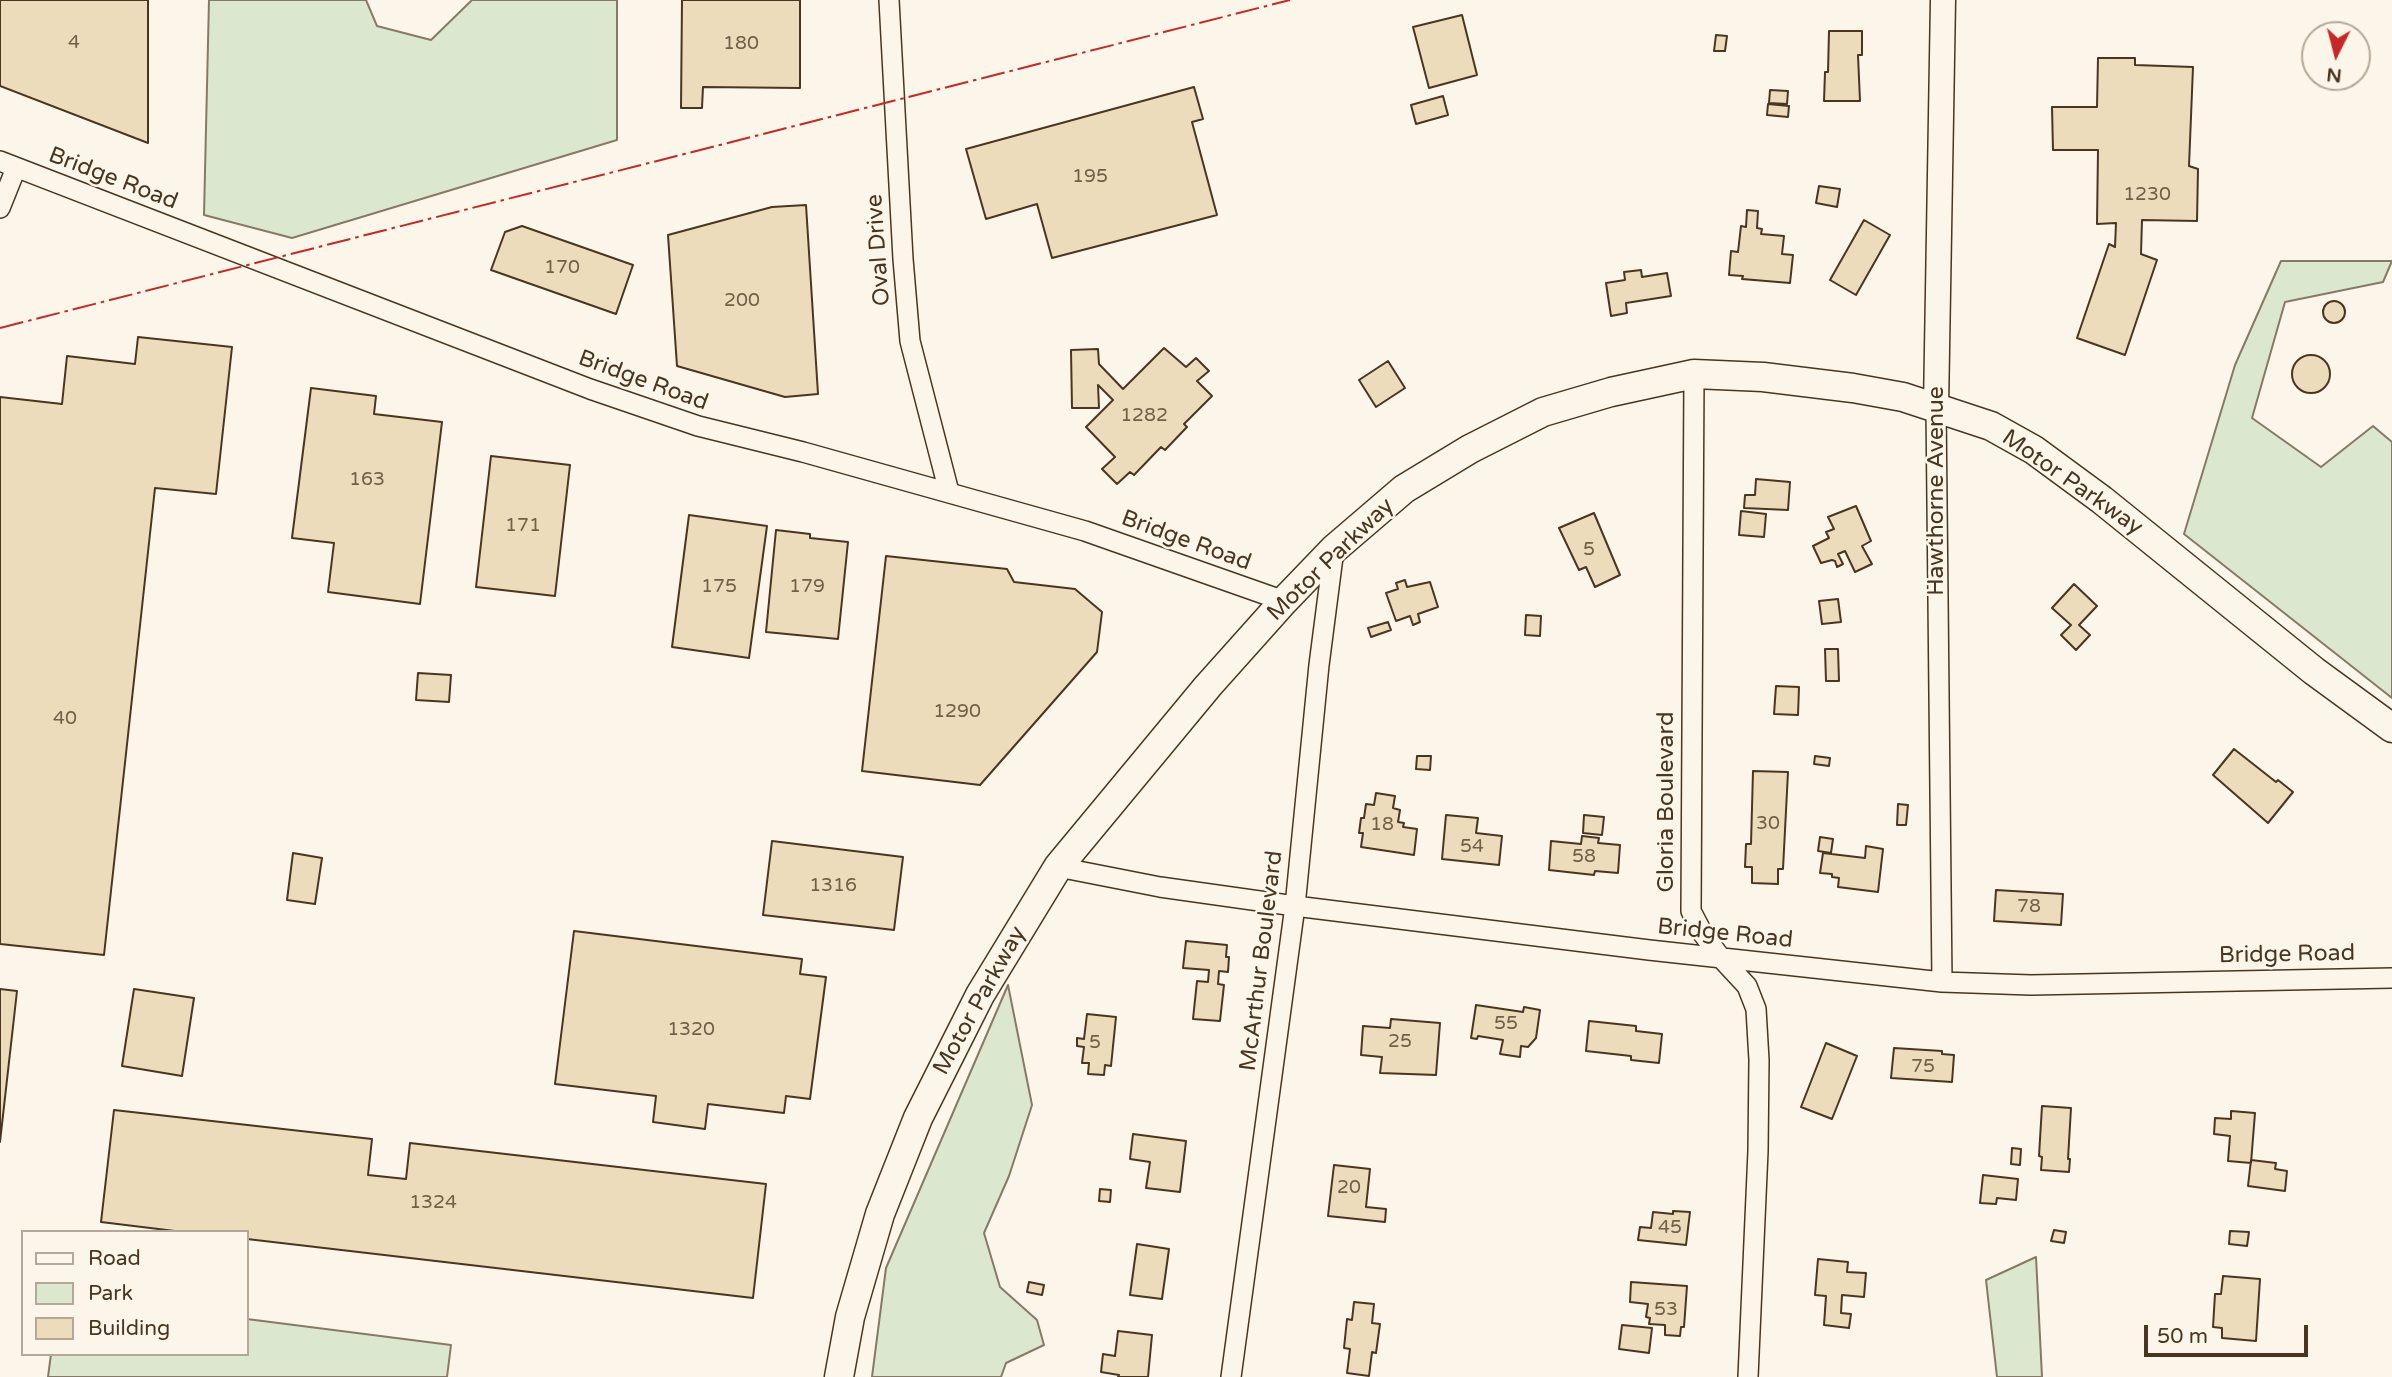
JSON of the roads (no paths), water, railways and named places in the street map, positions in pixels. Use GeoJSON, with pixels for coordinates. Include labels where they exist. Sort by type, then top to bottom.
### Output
{"type":"FeatureCollection","features":[{"type":"Feature","properties":{"kind":"main road","name":"Motor Parkway"},"geometry":{"type":"LineString","coordinates":[[839,1377],[850,1317],[880,1214],[918,1118],[962,1027],[1011,941],[1058,867],[1208,686],[1283,601],[1334,550],[1404,489],[1470,449],[1544,412],[1611,392],[1694,374],[1763,377],[1853,388],[1903,397],[1991,426],[2034,450],[2102,500],[2314,671],[2392,728]]}},
{"type":"Feature","properties":{"kind":"street","name":"Oval Drive"},"geometry":{"type":"LineString","coordinates":[[890,0],[902,245],[910,341],[949,492]]}},
{"type":"Feature","properties":{"kind":"street","name":"Hawthorne Avenue"},"geometry":{"type":"LineString","coordinates":[[1942,982],[1936,407],[1943,0]]}},
{"type":"Feature","properties":{"kind":"street","name":"Bridge Road"},"geometry":{"type":"LineString","coordinates":[[8,164],[596,391],[709,430],[803,452],[1085,531],[1283,601]]}},
{"type":"Feature","properties":{"kind":"street"},"geometry":{"type":"LineString","coordinates":[[0,208],[8,164]]}},
{"type":"Feature","properties":{"kind":"street","name":"Gloria Boulevard"},"geometry":{"type":"LineString","coordinates":[[1694,374],[1691,911],[1703,934],[1747,986],[1756,1009],[1759,1060],[1758,1151],[1748,1377]]}},
{"type":"Feature","properties":{"kind":"street","name":"McArthur Boulevard"},"geometry":{"type":"LineString","coordinates":[[1231,1377],[1296,906],[1319,665],[1334,550]]}},
{"type":"Feature","properties":{"kind":"street","name":"Bridge Road"},"geometry":{"type":"LineString","coordinates":[[1058,867],[1160,887],[1296,906],[1942,982],[2031,985],[2392,978]]}}]}
